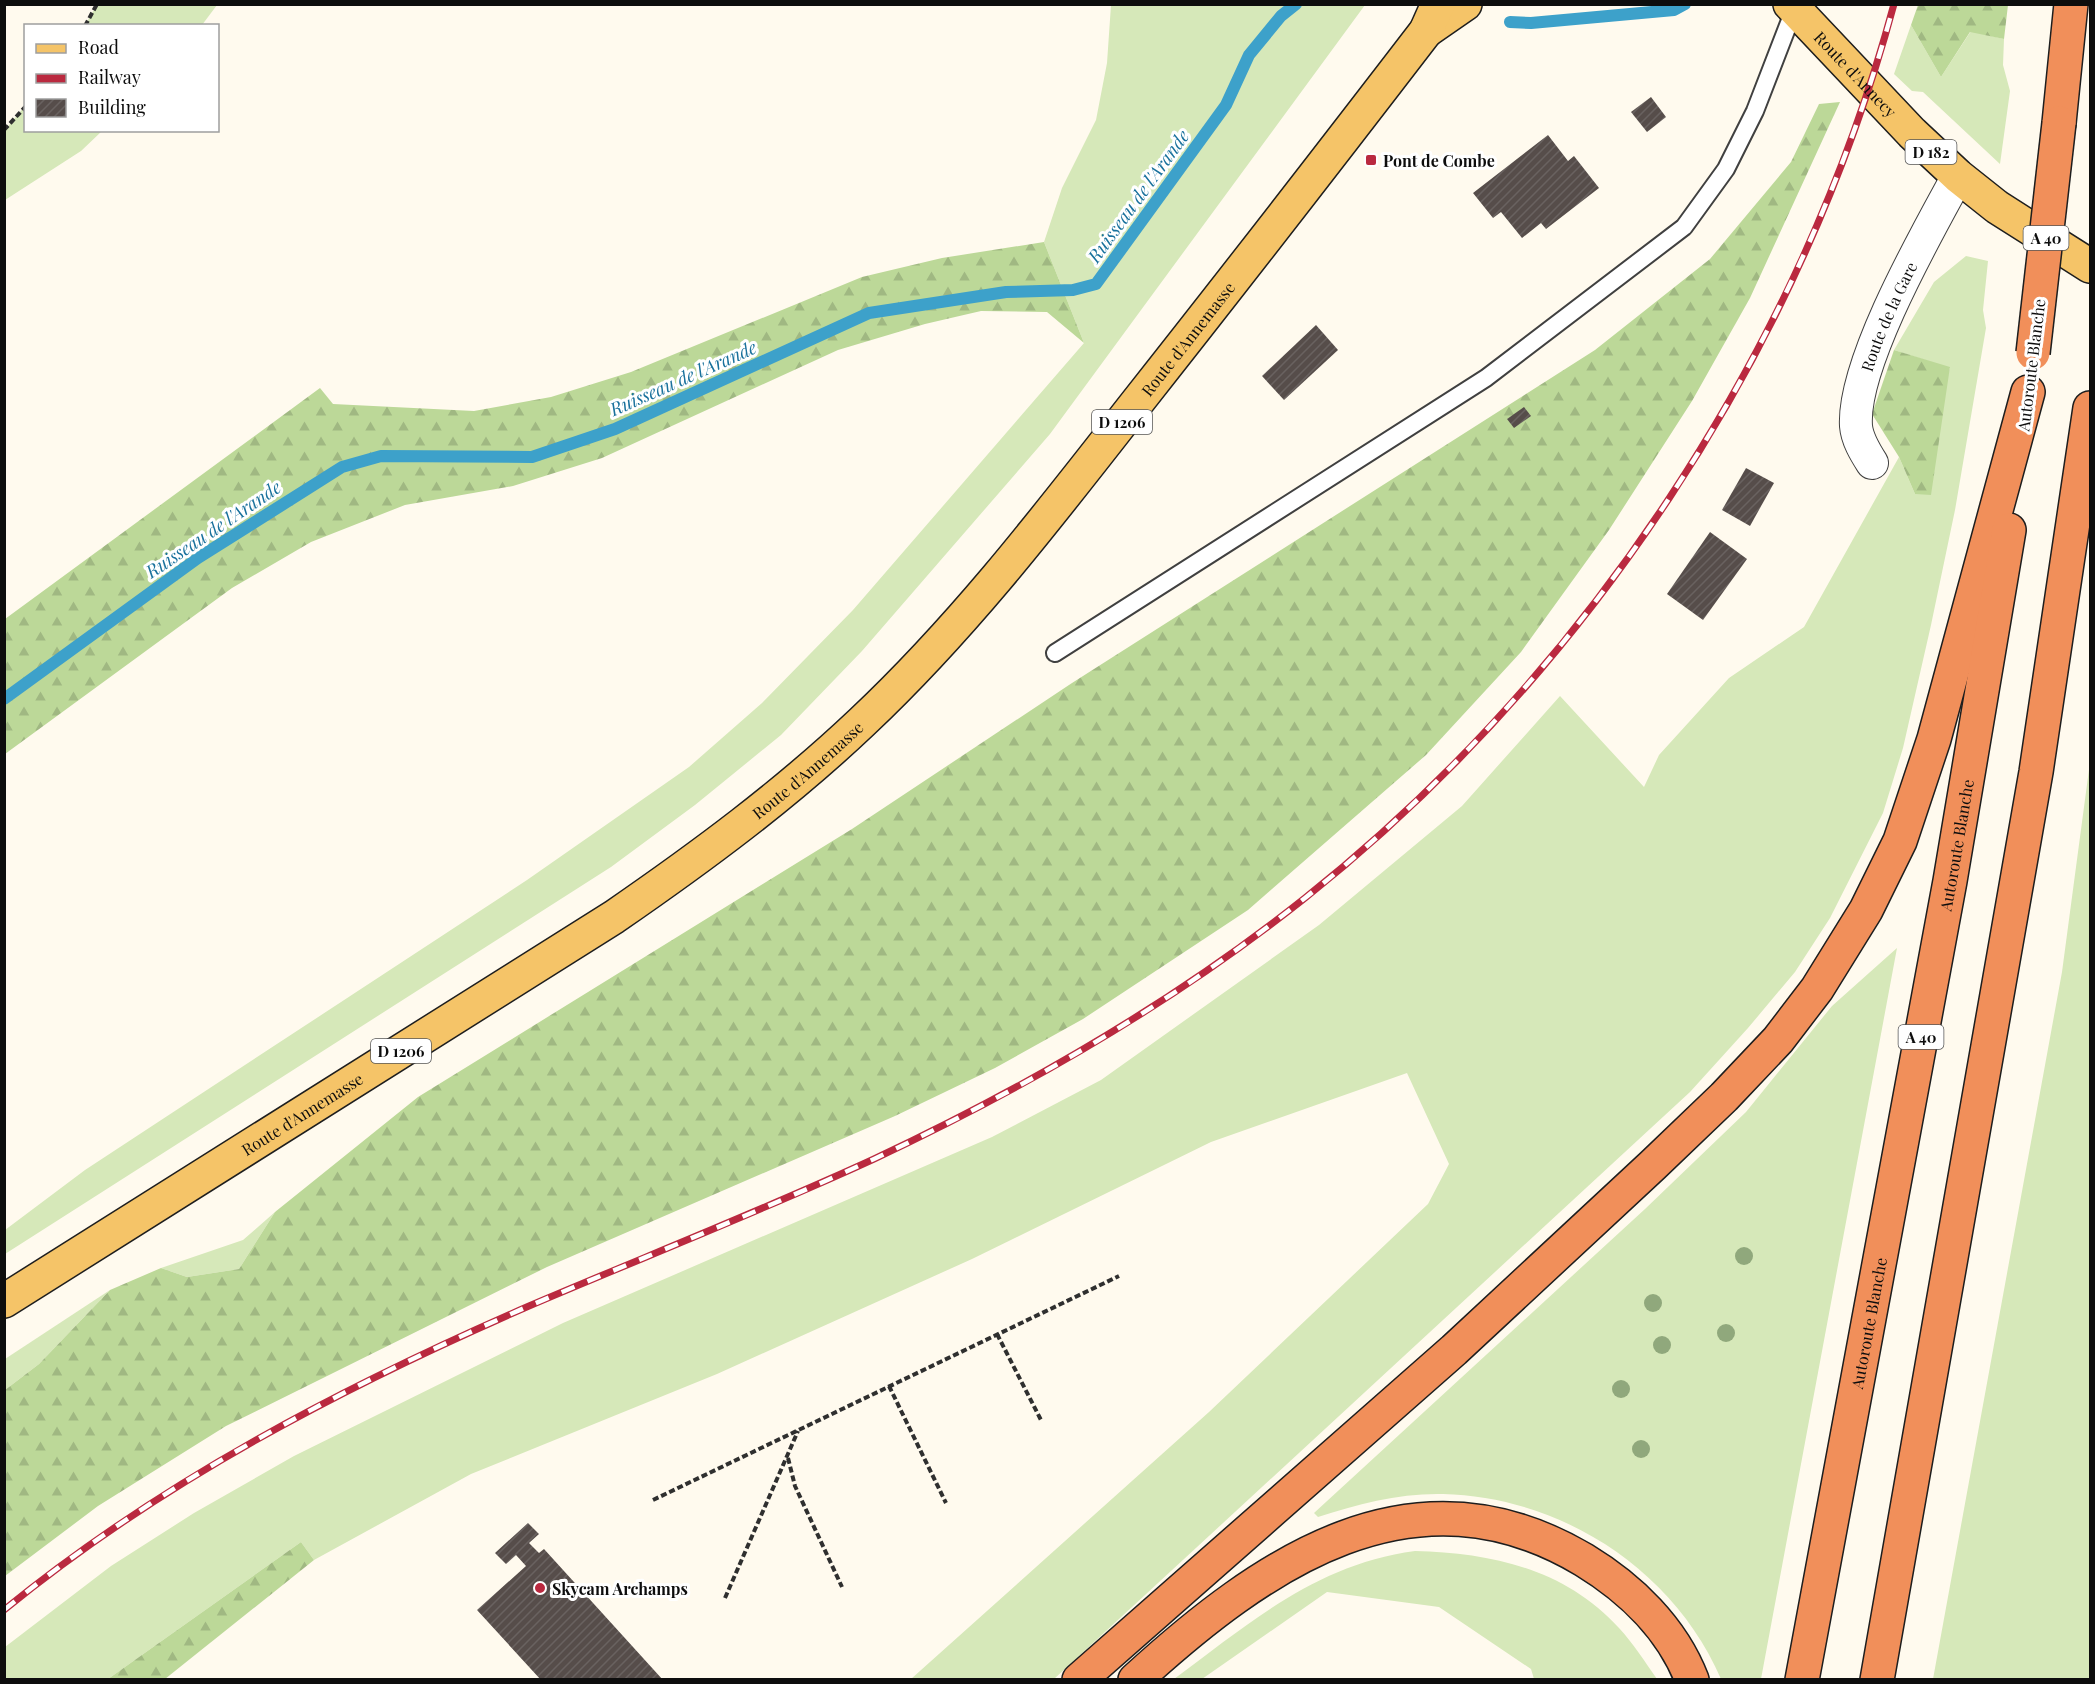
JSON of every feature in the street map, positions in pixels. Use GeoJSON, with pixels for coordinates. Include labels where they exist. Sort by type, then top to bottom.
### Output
{"type":"FeatureCollection","features":[{"type":"Feature","properties":{"kind":"highway","name":"Autoroute Blanche"},"geometry":{"type":"LineString","coordinates":[[1802,1680],[1975,738],[2002,576],[2033,353],[2071,4]]}},
{"type":"Feature","properties":{"kind":"highway"},"geometry":{"type":"LineString","coordinates":[[1078,1680],[1135,1627],[1301,1486],[1437,1365],[1653,1166],[1724,1097],[1778,1040],[1816,989],[1866,910],[1904,831],[1934,739],[2028,392]]}},
{"type":"Feature","properties":{"kind":"highway"},"geometry":{"type":"LineString","coordinates":[[1879,1669],[2028,817],[2091,408]]}},
{"type":"Feature","properties":{"kind":"highway"},"geometry":{"type":"LineString","coordinates":[[1135,1680],[1181,1638],[1254,1583],[1350,1534],[1385,1524],[1423,1518],[1462,1519],[1502,1524],[1535,1536],[1588,1563],[1629,1591],[1650,1613],[1669,1639],[1692,1680]]}},
{"type":"Feature","properties":{"kind":"main road","name":"Route d'Annemasse"},"geometry":{"type":"LineString","coordinates":[[4,1301],[614,916],[703,856],[805,774],[864,721],[980,600],[1082,473],[1432,18],[1465,4]]}},
{"type":"Feature","properties":{"kind":"main road","name":"Route d'Annecy"},"geometry":{"type":"LineString","coordinates":[[1789,6],[1926,147],[1958,176],[1997,207],[2091,266]]}},
{"type":"Feature","properties":{"kind":"street","name":"Route de la Gare"},"geometry":{"type":"LineString","coordinates":[[1872,463],[1856,428],[1860,387],[1889,314],[1923,240],[1958,176]]}},
{"type":"Feature","properties":{"kind":"lane"},"geometry":{"type":"LineString","coordinates":[[1055,653],[1486,378],[1683,227],[1726,170],[1755,111],[1789,6]]}},
{"type":"Feature","properties":{"kind":"path"},"geometry":{"type":"LineString","coordinates":[[87,24],[97,4]]}},
{"type":"Feature","properties":{"kind":"path"},"geometry":{"type":"LineString","coordinates":[[4,130],[24,108]]}},
{"type":"Feature","properties":{"kind":"path"},"geometry":{"type":"LineString","coordinates":[[653,1500],[1119,1276]]}},
{"type":"Feature","properties":{"kind":"path"},"geometry":{"type":"LineString","coordinates":[[997,1334],[1042,1422]]}},
{"type":"Feature","properties":{"kind":"path"},"geometry":{"type":"LineString","coordinates":[[889,1386],[946,1503]]}},
{"type":"Feature","properties":{"kind":"path"},"geometry":{"type":"LineString","coordinates":[[725,1598],[799,1430]]}},
{"type":"Feature","properties":{"kind":"path"},"geometry":{"type":"LineString","coordinates":[[788,1455],[795,1486],[842,1587]]}},
{"type":"Feature","properties":{"kind":"green space"},"geometry":{"type":"Polygon","coordinates":[[[97,4],[217,5],[203,24],[86,24],[97,4]]]}},
{"type":"Feature","properties":{"kind":"green space"},"geometry":{"type":"Polygon","coordinates":[[[1111,5],[1365,5],[1050,434],[862,651],[781,735],[695,805],[611,867],[5,1254],[5,1230],[85,1170],[527,880],[689,767],[762,703],[853,610],[1084,343],[1044,242],[1062,188],[1096,120],[1107,63],[1111,5]]]}},
{"type":"Feature","properties":{"kind":"green space"},"geometry":{"type":"Polygon","coordinates":[[[1918,5],[2008,5],[2004,39],[1970,32],[1941,77],[1911,25],[1918,5]]]}},
{"type":"Feature","properties":{"kind":"green space"},"geometry":{"type":"Polygon","coordinates":[[[1911,25],[1941,77],[1971,31],[2004,39],[2003,65],[2010,91],[2000,164],[1923,92],[1912,91],[1894,74],[1911,25]]]}},
{"type":"Feature","properties":{"kind":"green space"},"geometry":{"type":"Polygon","coordinates":[[[1840,102],[1750,298],[1692,401],[1609,530],[1521,652],[1426,755],[1248,910],[1083,1019],[995,1068],[895,1116],[547,1267],[226,1426],[98,1506],[5,1576],[5,1390],[39,1364],[110,1290],[161,1268],[187,1277],[239,1269],[275,1212],[418,1097],[852,829],[1072,683],[1595,350],[1710,259],[1791,162],[1819,104],[1840,102]]]}},
{"type":"Feature","properties":{"kind":"green space"},"geometry":{"type":"Polygon","coordinates":[[[24,107],[24,132],[101,132],[81,151],[5,200],[5,130],[24,107]]]}},
{"type":"Feature","properties":{"kind":"green space"},"geometry":{"type":"Polygon","coordinates":[[[1044,242],[1084,343],[1047,312],[981,311],[925,324],[838,350],[602,458],[513,486],[405,505],[311,542],[232,588],[5,754],[5,619],[320,388],[333,404],[474,411],[551,397],[631,372],[862,277],[942,258],[1044,242]]]}},
{"type":"Feature","properties":{"kind":"green space"},"geometry":{"type":"Polygon","coordinates":[[[1966,256],[1988,261],[1983,310],[1986,328],[1955,510],[1903,748],[1883,813],[1830,918],[1795,972],[1690,1092],[1054,1679],[911,1679],[1209,1412],[1428,1204],[1449,1164],[1407,1073],[1211,1142],[972,1259],[717,1374],[471,1474],[314,1560],[301,1542],[108,1679],[5,1680],[5,1647],[111,1566],[194,1513],[294,1456],[563,1323],[992,1137],[1101,1080],[1319,925],[1462,806],[1560,696],[1644,787],[1659,755],[1729,678],[1804,627],[1899,457],[1915,494],[1950,368],[1894,350],[1934,282],[1966,256]]]}},
{"type":"Feature","properties":{"kind":"green space"},"geometry":{"type":"Polygon","coordinates":[[[1894,350],[1950,367],[1931,495],[1915,494],[1899,457],[1872,414],[1894,350]]]}},
{"type":"Feature","properties":{"kind":"green space"},"geometry":{"type":"Polygon","coordinates":[[[2090,762],[2090,1679],[1933,1679],[2062,972],[2090,762]]]}},
{"type":"Feature","properties":{"kind":"green space"},"geometry":{"type":"Polygon","coordinates":[[[1897,948],[1761,1679],[1721,1679],[1700,1640],[1674,1605],[1644,1573],[1609,1547],[1571,1525],[1530,1509],[1487,1498],[1427,1494],[1379,1500],[1318,1517],[1314,1513],[1645,1209],[1746,1112],[1832,1006],[1897,948]]]}},
{"type":"Feature","properties":{"kind":"green space"},"geometry":{"type":"Polygon","coordinates":[[[275,1212],[239,1269],[187,1277],[161,1268],[243,1240],[275,1212]]]}},
{"type":"Feature","properties":{"kind":"green space"},"geometry":{"type":"Polygon","coordinates":[[[110,1290],[39,1364],[5,1390],[5,1359],[110,1290]]]}},
{"type":"Feature","properties":{"kind":"green space"},"geometry":{"type":"Polygon","coordinates":[[[301,1542],[314,1560],[165,1679],[108,1679],[301,1542]]]}},
{"type":"Feature","properties":{"kind":"green space"},"geometry":{"type":"Polygon","coordinates":[[[1415,1551],[1444,1552],[1499,1561],[1551,1578],[1575,1591],[1619,1628],[1657,1679],[1534,1679],[1531,1669],[1439,1607],[1327,1592],[1202,1679],[1174,1679],[1258,1617],[1316,1582],[1347,1568],[1415,1551]]]}},
{"type":"Feature","properties":{"kind":"building"},"geometry":{"type":"Polygon","coordinates":[[[1651,97],[1666,117],[1647,132],[1631,112],[1651,97]]]}},
{"type":"Feature","properties":{"kind":"building"},"geometry":{"type":"Polygon","coordinates":[[[1548,135],[1568,161],[1574,156],[1599,188],[1546,229],[1541,223],[1522,238],[1501,212],[1493,218],[1473,193],[1548,135]]]}},
{"type":"Feature","properties":{"kind":"building"},"geometry":{"type":"Polygon","coordinates":[[[1316,325],[1338,350],[1284,400],[1262,376],[1316,325]]]}},
{"type":"Feature","properties":{"kind":"building"},"geometry":{"type":"Polygon","coordinates":[[[1524,407],[1531,416],[1514,428],[1507,419],[1524,407]]]}},
{"type":"Feature","properties":{"kind":"building"},"geometry":{"type":"Polygon","coordinates":[[[1746,468],[1774,483],[1750,526],[1722,510],[1746,468]]]}},
{"type":"Feature","properties":{"kind":"building"},"geometry":{"type":"Polygon","coordinates":[[[1710,532],[1747,559],[1703,620],[1667,594],[1710,532]]]}},
{"type":"Feature","properties":{"kind":"building","name":"Skycam Archamps"},"geometry":{"type":"Polygon","coordinates":[[[528,1523],[539,1534],[529,1543],[539,1553],[544,1549],[663,1680],[541,1680],[477,1610],[526,1566],[516,1555],[506,1564],[495,1553],[528,1523]]]}},
{"type":"Feature","properties":{"kind":"waterway","name":"Ruisseau de l'Arande"},"geometry":{"type":"LineString","coordinates":[[4,699],[198,558],[342,467],[381,456],[532,457],[615,429],[869,313],[1006,292],[1073,290],[1096,284],[1226,105],[1249,55],[1281,16],[1296,4]]}},
{"type":"Feature","properties":{"kind":"waterway","name":"Ruisseau de l'Arande"},"geometry":{"type":"LineString","coordinates":[[1510,22],[1531,23],[1674,10],[1685,4]]}},
{"type":"Feature","properties":{"kind":"railway"},"geometry":{"type":"LineString","coordinates":[[4,1610],[64,1563],[127,1519],[256,1440],[323,1404],[460,1337],[874,1159],[987,1103],[1151,1008],[1255,936],[1305,898],[1407,810],[1502,713],[1590,608],[1670,497],[1740,381],[1802,259],[1853,133],[1894,4]]}},
{"type":"Feature","properties":{"kind":"place","name":"Pont de Combe"},"geometry":{"type":"Point","coordinates":[1371,160]}},
{"type":"Feature","properties":{"kind":"place","name":"Skycam Archamps"},"geometry":{"type":"Point","coordinates":[540,1588]}}]}
